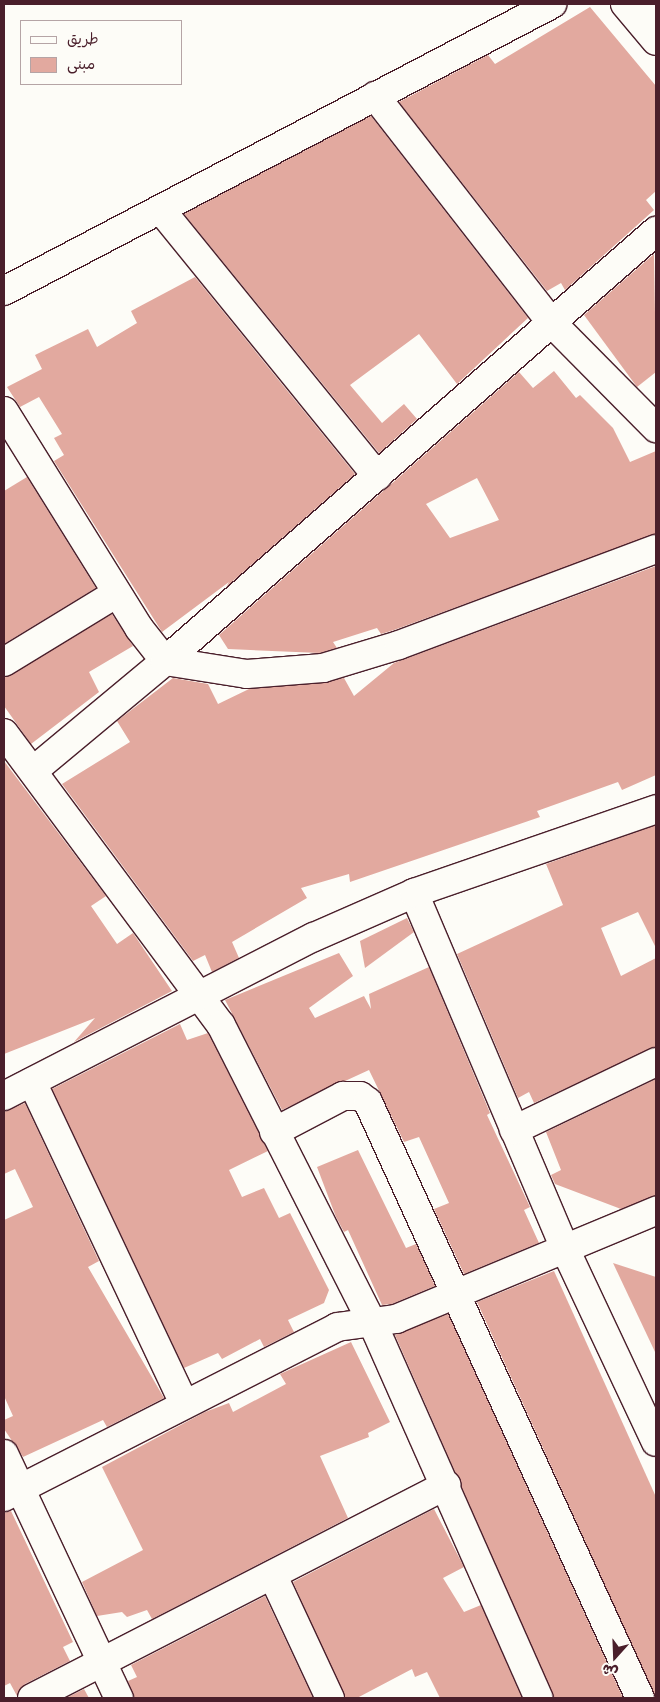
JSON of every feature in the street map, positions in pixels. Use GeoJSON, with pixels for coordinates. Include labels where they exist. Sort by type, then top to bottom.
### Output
{"type":"FeatureCollection","features":[{"type":"Feature","properties":{"kind":"street"},"geometry":{"type":"LineString","coordinates":[[4,291],[552,4]]}},
{"type":"Feature","properties":{"kind":"street"},"geometry":{"type":"LineString","coordinates":[[625,4],[656,41]]}},
{"type":"Feature","properties":{"kind":"street"},"geometry":{"type":"LineString","coordinates":[[375,96],[552,323],[656,428]]}},
{"type":"Feature","properties":{"kind":"street"},"geometry":{"type":"LineString","coordinates":[[161,210],[377,476]]}},
{"type":"Feature","properties":{"kind":"street"},"geometry":{"type":"LineString","coordinates":[[33,772],[165,661],[656,231]]}},
{"type":"Feature","properties":{"kind":"street"},"geometry":{"type":"LineString","coordinates":[[4,411],[117,593],[165,661],[247,674],[323,668],[399,645],[656,549]]}},
{"type":"Feature","properties":{"kind":"street"},"geometry":{"type":"LineString","coordinates":[[4,662],[117,593]]}},
{"type":"Feature","properties":{"kind":"street"},"geometry":{"type":"LineString","coordinates":[[4,733],[202,997],[372,1322],[447,1485],[539,1698]]}},
{"type":"Feature","properties":{"kind":"street"},"geometry":{"type":"LineString","coordinates":[[4,1096],[202,997],[314,937],[414,893],[656,809]]}},
{"type":"Feature","properties":{"kind":"street"},"geometry":{"type":"LineString","coordinates":[[414,893],[565,1249],[656,1442]]}},
{"type":"Feature","properties":{"kind":"street"},"geometry":{"type":"LineString","coordinates":[[514,1130],[656,1062]]}},
{"type":"Feature","properties":{"kind":"street"},"geometry":{"type":"LineString","coordinates":[[32,1082],[184,1404]]}},
{"type":"Feature","properties":{"kind":"street"},"geometry":{"type":"LineString","coordinates":[[274,1132],[343,1096],[360,1096],[368,1102],[640,1698]]}},
{"type":"Feature","properties":{"kind":"street"},"geometry":{"type":"LineString","coordinates":[[11,1493],[337,1327],[396,1319],[456,1292],[656,1211]]}},
{"type":"Feature","properties":{"kind":"street"},"geometry":{"type":"LineString","coordinates":[[4,1454],[11,1493],[104,1663],[119,1698]]}},
{"type":"Feature","properties":{"kind":"street"},"geometry":{"type":"LineString","coordinates":[[32,1698],[104,1663],[447,1485]]}},
{"type":"Feature","properties":{"kind":"street"},"geometry":{"type":"LineString","coordinates":[[273,1576],[330,1698]]}},
{"type":"Feature","properties":{"kind":"building"},"geometry":{"type":"Polygon","coordinates":[[[590,7],[656,86],[656,191],[646,200],[654,210],[565,290],[561,283],[547,291],[399,102],[488,55],[495,64],[590,7]]]}},
{"type":"Feature","properties":{"kind":"building"},"geometry":{"type":"Polygon","coordinates":[[[371,116],[528,318],[457,384],[419,334],[350,385],[382,423],[404,404],[417,419],[379,453],[184,214],[371,116]]]}},
{"type":"Feature","properties":{"kind":"building"},"geometry":{"type":"Polygon","coordinates":[[[654,254],[656,372],[637,387],[584,315],[654,254]]]}},
{"type":"Feature","properties":{"kind":"building"},"geometry":{"type":"Polygon","coordinates":[[[195,277],[355,474],[226,587],[229,582],[162,632],[54,461],[64,455],[54,438],[62,434],[39,397],[20,407],[7,387],[42,369],[35,355],[88,329],[97,347],[137,323],[131,311],[195,277]]]}},
{"type":"Feature","properties":{"kind":"building"},"geometry":{"type":"Polygon","coordinates":[[[554,371],[576,398],[580,395],[613,428],[630,462],[656,451],[656,534],[394,630],[381,634],[377,628],[333,642],[337,648],[320,653],[228,649],[219,635],[519,372],[533,388],[554,371]],[[477,478],[426,504],[450,538],[499,520],[477,478]]]}},
{"type":"Feature","properties":{"kind":"building"},"geometry":{"type":"Polygon","coordinates":[[[27,477],[96,588],[4,644],[4,491],[27,477]]]}},
{"type":"Feature","properties":{"kind":"building"},"geometry":{"type":"Polygon","coordinates":[[[656,566],[656,775],[622,790],[618,782],[537,811],[540,817],[350,882],[349,874],[301,888],[307,898],[232,942],[239,958],[212,972],[205,955],[193,961],[62,784],[130,742],[117,721],[173,678],[208,684],[218,704],[249,689],[344,678],[354,696],[394,663],[656,566]]]}},
{"type":"Feature","properties":{"kind":"building"},"geometry":{"type":"Polygon","coordinates":[[[112,614],[133,646],[89,672],[99,692],[31,744],[4,706],[4,678],[112,614]]]}},
{"type":"Feature","properties":{"kind":"building"},"geometry":{"type":"Polygon","coordinates":[[[4,761],[106,896],[91,906],[117,944],[133,933],[172,991],[74,1042],[95,1018],[4,1054],[4,761]]]}},
{"type":"Feature","properties":{"kind":"building"},"geometry":{"type":"Polygon","coordinates":[[[656,825],[656,948],[638,912],[601,928],[621,976],[656,958],[656,1047],[534,1103],[529,1092],[518,1098],[457,954],[563,905],[546,864],[656,825]]]}},
{"type":"Feature","properties":{"kind":"building"},"geometry":{"type":"Polygon","coordinates":[[[407,918],[414,932],[365,968],[360,941],[407,918]]]}},
{"type":"Feature","properties":{"kind":"building"},"geometry":{"type":"Polygon","coordinates":[[[339,953],[353,976],[309,1008],[315,1018],[364,996],[371,1009],[369,994],[429,967],[490,1113],[487,1115],[530,1207],[524,1210],[539,1243],[464,1274],[434,1209],[449,1203],[419,1137],[404,1142],[369,1070],[282,1110],[225,1000],[339,953]]]}},
{"type":"Feature","properties":{"kind":"building"},"geometry":{"type":"Polygon","coordinates":[[[180,1024],[187,1040],[208,1033],[268,1151],[229,1170],[242,1197],[264,1188],[279,1218],[290,1213],[329,1290],[324,1303],[288,1320],[294,1332],[264,1347],[260,1339],[222,1359],[218,1353],[184,1368],[52,1089],[180,1024]]]}},
{"type":"Feature","properties":{"kind":"building"},"geometry":{"type":"Polygon","coordinates":[[[656,1079],[656,1196],[621,1209],[555,1184],[551,1175],[561,1170],[546,1132],[656,1079]]]}},
{"type":"Feature","properties":{"kind":"building"},"geometry":{"type":"Polygon","coordinates":[[[25,1103],[99,1261],[88,1267],[164,1398],[107,1427],[103,1420],[23,1457],[4,1429],[4,1420],[13,1416],[4,1396],[4,1220],[33,1207],[15,1169],[4,1174],[4,1112],[25,1103]]]}},
{"type":"Feature","properties":{"kind":"building"},"geometry":{"type":"Polygon","coordinates":[[[358,1150],[406,1248],[416,1244],[435,1286],[392,1304],[382,1305],[348,1230],[344,1232],[336,1217],[317,1167],[358,1150]]]}},
{"type":"Feature","properties":{"kind":"building"},"geometry":{"type":"Polygon","coordinates":[[[613,1263],[656,1277],[656,1354],[613,1263]]]}},
{"type":"Feature","properties":{"kind":"building"},"geometry":{"type":"Polygon","coordinates":[[[554,1271],[656,1497],[656,1698],[477,1302],[554,1271]]]}},
{"type":"Feature","properties":{"kind":"building"},"geometry":{"type":"Polygon","coordinates":[[[448,1314],[623,1698],[554,1698],[395,1335],[448,1314]]]}},
{"type":"Feature","properties":{"kind":"building"},"geometry":{"type":"Polygon","coordinates":[[[351,1342],[390,1422],[368,1433],[369,1437],[320,1456],[348,1518],[152,1619],[147,1610],[127,1617],[122,1612],[97,1616],[82,1582],[143,1550],[102,1467],[205,1412],[229,1403],[233,1412],[286,1384],[280,1374],[351,1342]]]}},
{"type":"Feature","properties":{"kind":"building"},"geometry":{"type":"Polygon","coordinates":[[[434,1509],[464,1567],[443,1578],[464,1612],[481,1605],[522,1698],[440,1698],[427,1672],[415,1677],[412,1669],[357,1698],[345,1698],[293,1582],[434,1509]]]}},
{"type":"Feature","properties":{"kind":"building"},"geometry":{"type":"Polygon","coordinates":[[[11,1511],[73,1642],[63,1647],[70,1661],[25,1684],[17,1696],[10,1683],[4,1686],[4,1513],[11,1511]]]}},
{"type":"Feature","properties":{"kind":"building"},"geometry":{"type":"Polygon","coordinates":[[[265,1596],[313,1698],[134,1698],[128,1681],[137,1677],[131,1665],[265,1596]]]}},
{"type":"Feature","properties":{"kind":"building"},"geometry":{"type":"Polygon","coordinates":[[[84,1689],[89,1698],[66,1698],[84,1689]]]}}]}
